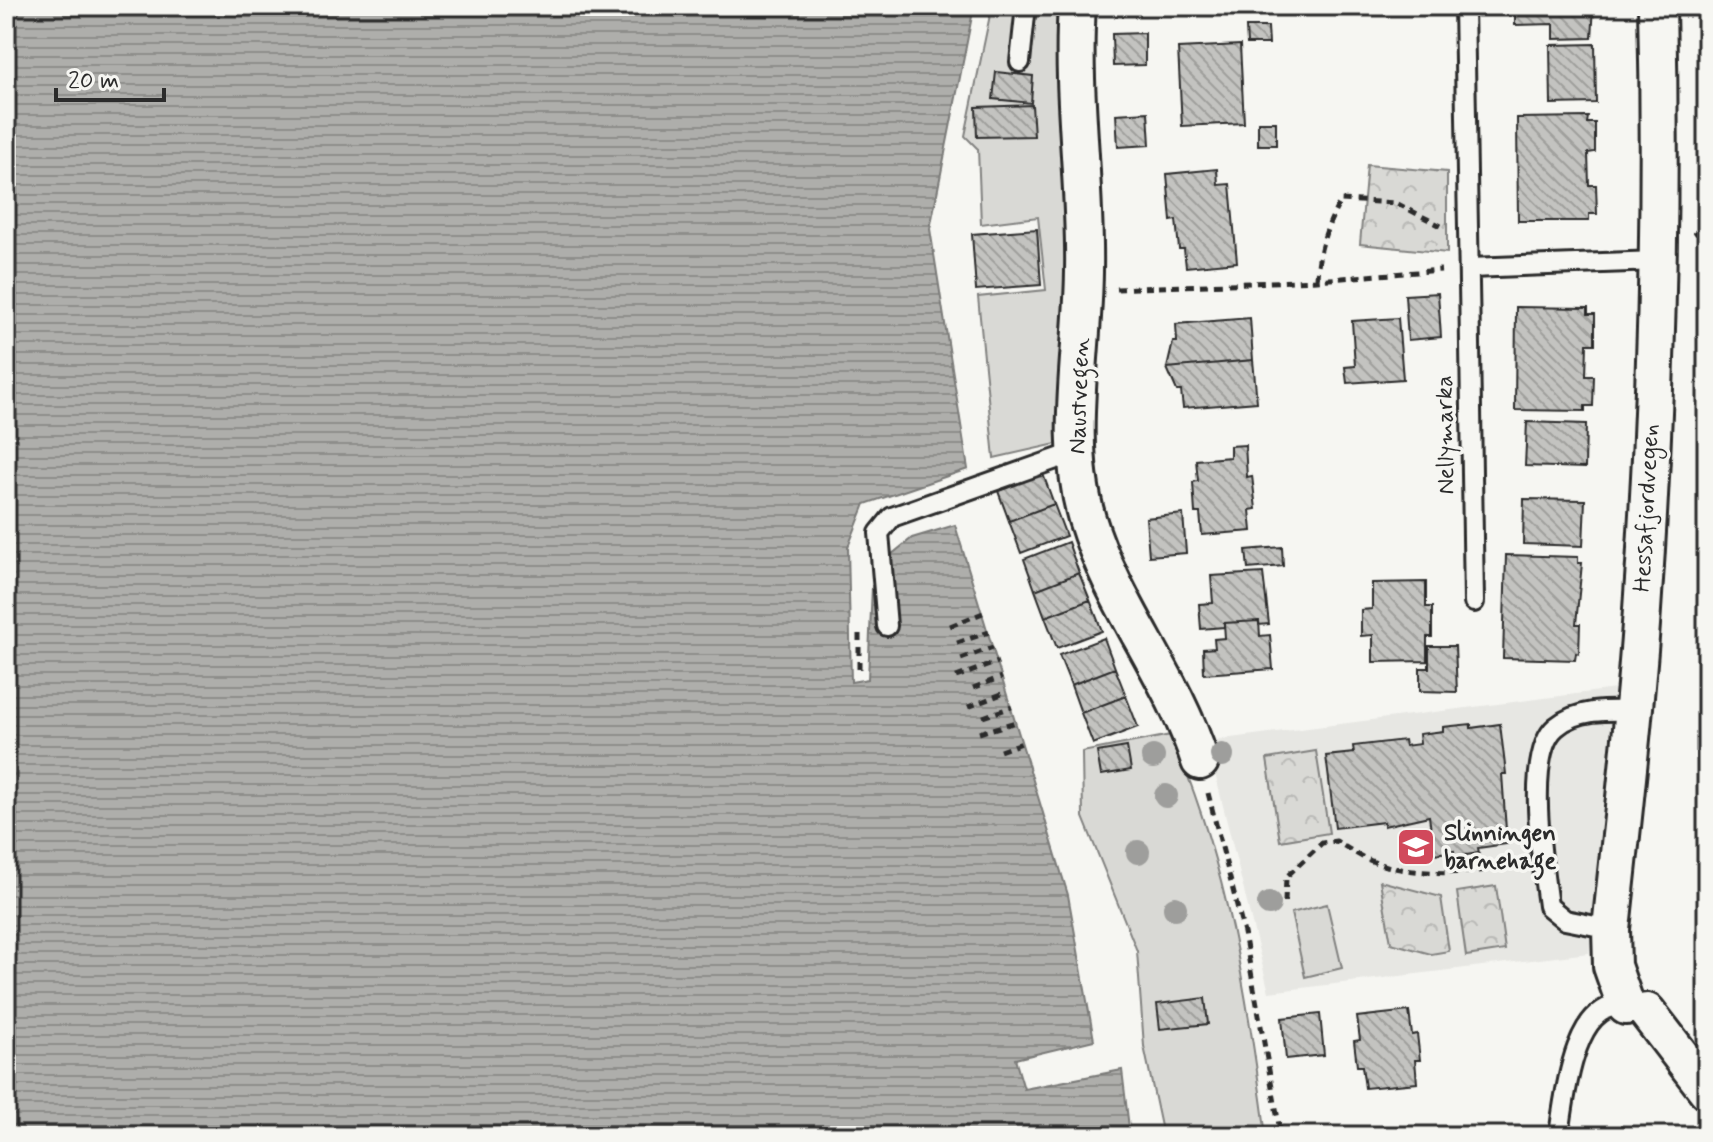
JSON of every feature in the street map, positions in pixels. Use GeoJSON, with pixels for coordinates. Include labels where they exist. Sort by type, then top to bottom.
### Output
{"type":"FeatureCollection","features":[{"type":"Feature","properties":{"kind":"street","name":"Naustvegen"},"geometry":{"type":"LineString","coordinates":[[1077,6],[1076,88],[1084,290],[1076,452],[1079,483],[1095,542],[1159,669],[1200,761]]}},
{"type":"Feature","properties":{"kind":"street","name":"Hessafjordvegen"},"geometry":{"type":"LineString","coordinates":[[1657,6],[1657,261],[1645,559],[1611,929],[1612,966],[1636,1009],[1707,1090]]}},
{"type":"Feature","properties":{"kind":"lane"},"geometry":{"type":"LineString","coordinates":[[1020,62],[1026,6]]}},
{"type":"Feature","properties":{"kind":"lane","name":"Nellymarka"},"geometry":{"type":"LineString","coordinates":[[1464,6],[1474,602]]}},
{"type":"Feature","properties":{"kind":"lane"},"geometry":{"type":"LineString","coordinates":[[1470,268],[1657,261]]}},
{"type":"Feature","properties":{"kind":"lane"},"geometry":{"type":"LineString","coordinates":[[887,626],[879,533],[892,517],[1076,452]]}},
{"type":"Feature","properties":{"kind":"lane"},"geometry":{"type":"LineString","coordinates":[[1611,929],[1565,920],[1548,906],[1538,763],[1548,735],[1561,723],[1596,711],[1633,711]]}},
{"type":"Feature","properties":{"kind":"lane"},"geometry":{"type":"LineString","coordinates":[[1559,1136],[1576,1051],[1587,1024],[1603,1009],[1636,1009]]}},
{"type":"Feature","properties":{"kind":"path"},"geometry":{"type":"LineString","coordinates":[[1317,280],[1317,259],[1329,221],[1341,200],[1396,203],[1470,243]]}},
{"type":"Feature","properties":{"kind":"path"},"geometry":{"type":"LineString","coordinates":[[1084,290],[1317,280],[1470,268]]}},
{"type":"Feature","properties":{"kind":"path"},"geometry":{"type":"LineString","coordinates":[[950,626],[983,613]]}},
{"type":"Feature","properties":{"kind":"path"},"geometry":{"type":"LineString","coordinates":[[957,643],[989,632]]}},
{"type":"Feature","properties":{"kind":"path"},"geometry":{"type":"LineString","coordinates":[[961,659],[993,647]]}},
{"type":"Feature","properties":{"kind":"path"},"geometry":{"type":"LineString","coordinates":[[956,677],[998,662]]}},
{"type":"Feature","properties":{"kind":"path"},"geometry":{"type":"LineString","coordinates":[[973,688],[1002,677]]}},
{"type":"Feature","properties":{"kind":"path"},"geometry":{"type":"LineString","coordinates":[[968,707],[1007,692]]}},
{"type":"Feature","properties":{"kind":"path"},"geometry":{"type":"LineString","coordinates":[[983,717],[1012,707]]}},
{"type":"Feature","properties":{"kind":"path"},"geometry":{"type":"LineString","coordinates":[[979,733],[1016,722]]}},
{"type":"Feature","properties":{"kind":"path"},"geometry":{"type":"LineString","coordinates":[[1000,751],[1022,743]]}},
{"type":"Feature","properties":{"kind":"path"},"geometry":{"type":"LineString","coordinates":[[1200,761],[1244,933],[1281,1136]]}},
{"type":"Feature","properties":{"kind":"path"},"geometry":{"type":"LineString","coordinates":[[1285,902],[1286,877],[1322,843],[1336,841],[1369,860],[1420,872],[1493,870],[1543,860]]}},
{"type":"Feature","properties":{"kind":"shaded area"},"geometry":{"type":"Polygon","coordinates":[[[6,6],[974,6],[930,229],[968,469],[865,504],[848,547],[851,682],[868,679],[872,586],[891,584],[891,555],[912,538],[955,525],[1068,895],[1094,1040],[1015,1059],[1024,1089],[1122,1070],[1130,1136],[6,1136],[6,6]]]}},
{"type":"Feature","properties":{"kind":"shaded area","name":"Slinningen barnehage"},"geometry":{"type":"Polygon","coordinates":[[[1615,689],[1589,953],[1269,992],[1207,741],[1615,689]]]}},
{"type":"Feature","properties":{"kind":"green space"},"geometry":{"type":"Polygon","coordinates":[[[990,6],[1091,6],[1083,438],[994,458],[978,297],[1046,290],[1038,217],[981,224],[978,149],[965,136],[990,6]]]}},
{"type":"Feature","properties":{"kind":"green space"},"geometry":{"type":"Polygon","coordinates":[[[1367,165],[1447,172],[1447,253],[1360,244],[1367,165]]]}},
{"type":"Feature","properties":{"kind":"green space"},"geometry":{"type":"Polygon","coordinates":[[[1171,735],[1207,832],[1221,881],[1243,983],[1266,1136],[1163,1136],[1144,1046],[1137,951],[1083,817],[1082,752],[1171,735]]]}},
{"type":"Feature","properties":{"kind":"green space"},"geometry":{"type":"Polygon","coordinates":[[[1316,751],[1329,833],[1280,841],[1267,759],[1316,751]]]}},
{"type":"Feature","properties":{"kind":"green space"},"geometry":{"type":"Polygon","coordinates":[[[1380,881],[1441,897],[1449,951],[1431,954],[1391,943],[1380,881]]]}},
{"type":"Feature","properties":{"kind":"green space"},"geometry":{"type":"Polygon","coordinates":[[[1496,886],[1505,950],[1466,956],[1457,892],[1496,886]]]}},
{"type":"Feature","properties":{"kind":"green space"},"geometry":{"type":"Polygon","coordinates":[[[1327,904],[1342,968],[1305,977],[1291,913],[1327,904]]]}},
{"type":"Feature","properties":{"kind":"building"},"geometry":{"type":"Polygon","coordinates":[[[1515,6],[1594,6],[1592,38],[1554,39],[1554,24],[1515,25],[1515,6]]]}},
{"type":"Feature","properties":{"kind":"building"},"geometry":{"type":"Polygon","coordinates":[[[1246,27],[1268,27],[1269,44],[1247,44],[1246,27]]]}},
{"type":"Feature","properties":{"kind":"building"},"geometry":{"type":"Polygon","coordinates":[[[1145,33],[1145,65],[1113,66],[1112,34],[1145,33]]]}},
{"type":"Feature","properties":{"kind":"building"},"geometry":{"type":"Polygon","coordinates":[[[1595,44],[1596,103],[1551,104],[1550,45],[1595,44]]]}},
{"type":"Feature","properties":{"kind":"building"},"geometry":{"type":"Polygon","coordinates":[[[1240,45],[1244,123],[1182,126],[1178,48],[1240,45]]]}},
{"type":"Feature","properties":{"kind":"building"},"geometry":{"type":"Polygon","coordinates":[[[996,72],[1033,76],[1031,103],[993,99],[996,72]]]}},
{"type":"Feature","properties":{"kind":"building"},"geometry":{"type":"Polygon","coordinates":[[[1032,105],[1034,136],[977,137],[976,107],[1032,105]]]}},
{"type":"Feature","properties":{"kind":"building"},"geometry":{"type":"Polygon","coordinates":[[[1148,112],[1150,145],[1118,147],[1116,114],[1148,112]]]}},
{"type":"Feature","properties":{"kind":"building"},"geometry":{"type":"Polygon","coordinates":[[[1588,117],[1587,123],[1595,123],[1595,152],[1588,153],[1589,185],[1596,185],[1597,214],[1589,214],[1589,221],[1518,221],[1517,118],[1588,117]]]}},
{"type":"Feature","properties":{"kind":"building"},"geometry":{"type":"Polygon","coordinates":[[[1258,122],[1276,122],[1276,145],[1258,145],[1258,122]]]}},
{"type":"Feature","properties":{"kind":"building"},"geometry":{"type":"Polygon","coordinates":[[[1217,169],[1218,185],[1230,184],[1237,262],[1186,267],[1184,249],[1179,249],[1176,220],[1171,221],[1167,174],[1217,169]]]}},
{"type":"Feature","properties":{"kind":"building"},"geometry":{"type":"Polygon","coordinates":[[[1037,229],[1041,285],[976,290],[972,234],[1037,229]]]}},
{"type":"Feature","properties":{"kind":"building"},"geometry":{"type":"Polygon","coordinates":[[[1438,293],[1441,337],[1408,340],[1405,295],[1438,293]]]}},
{"type":"Feature","properties":{"kind":"building"},"geometry":{"type":"Polygon","coordinates":[[[1516,307],[1588,308],[1588,314],[1595,314],[1595,344],[1587,344],[1586,376],[1594,376],[1593,406],[1585,406],[1585,411],[1515,410],[1516,307]]]}},
{"type":"Feature","properties":{"kind":"building"},"geometry":{"type":"Polygon","coordinates":[[[1250,318],[1253,360],[1167,368],[1173,342],[1177,342],[1176,324],[1250,318]]]}},
{"type":"Feature","properties":{"kind":"building"},"geometry":{"type":"Polygon","coordinates":[[[1398,318],[1403,379],[1347,383],[1345,367],[1355,366],[1352,321],[1398,318]]]}},
{"type":"Feature","properties":{"kind":"building"},"geometry":{"type":"Polygon","coordinates":[[[1253,360],[1257,402],[1183,408],[1181,391],[1177,391],[1167,368],[1253,360]]]}},
{"type":"Feature","properties":{"kind":"building"},"geometry":{"type":"Polygon","coordinates":[[[1527,422],[1586,424],[1585,468],[1525,466],[1527,422]]]}},
{"type":"Feature","properties":{"kind":"building"},"geometry":{"type":"Polygon","coordinates":[[[1245,445],[1247,477],[1252,476],[1256,509],[1250,510],[1252,531],[1202,535],[1200,513],[1195,513],[1193,482],[1198,481],[1196,460],[1230,457],[1230,446],[1245,445]]]}},
{"type":"Feature","properties":{"kind":"building"},"geometry":{"type":"Polygon","coordinates":[[[1043,474],[1054,504],[1009,521],[998,491],[1043,474]]]}},
{"type":"Feature","properties":{"kind":"building"},"geometry":{"type":"Polygon","coordinates":[[[1524,499],[1585,500],[1583,546],[1523,544],[1524,499]]]}},
{"type":"Feature","properties":{"kind":"building"},"geometry":{"type":"Polygon","coordinates":[[[1054,504],[1066,536],[1021,553],[1009,521],[1054,504]]]}},
{"type":"Feature","properties":{"kind":"building"},"geometry":{"type":"Polygon","coordinates":[[[1183,514],[1186,553],[1149,556],[1146,518],[1183,514]]]}},
{"type":"Feature","properties":{"kind":"building"},"geometry":{"type":"Polygon","coordinates":[[[1068,542],[1079,573],[1035,590],[1024,559],[1068,542]]]}},
{"type":"Feature","properties":{"kind":"building"},"geometry":{"type":"Polygon","coordinates":[[[1282,547],[1283,566],[1248,569],[1246,550],[1282,547]]]}},
{"type":"Feature","properties":{"kind":"building"},"geometry":{"type":"Polygon","coordinates":[[[1506,555],[1578,557],[1578,563],[1582,563],[1576,624],[1580,624],[1579,654],[1576,653],[1575,660],[1503,658],[1506,555]]]}},
{"type":"Feature","properties":{"kind":"building"},"geometry":{"type":"Polygon","coordinates":[[[1079,573],[1090,600],[1045,617],[1035,590],[1079,573]]]}},
{"type":"Feature","properties":{"kind":"building"},"geometry":{"type":"Polygon","coordinates":[[[1263,573],[1269,624],[1259,625],[1259,621],[1224,623],[1224,627],[1201,629],[1199,604],[1213,603],[1211,576],[1263,573]]]}},
{"type":"Feature","properties":{"kind":"building"},"geometry":{"type":"Polygon","coordinates":[[[1426,582],[1426,607],[1432,607],[1432,637],[1427,637],[1427,661],[1373,662],[1373,635],[1361,636],[1361,610],[1372,609],[1372,583],[1426,582]]]}},
{"type":"Feature","properties":{"kind":"building"},"geometry":{"type":"Polygon","coordinates":[[[1090,600],[1102,631],[1057,648],[1045,617],[1090,600]]]}},
{"type":"Feature","properties":{"kind":"building"},"geometry":{"type":"Polygon","coordinates":[[[1259,621],[1260,636],[1270,635],[1273,669],[1204,674],[1203,649],[1215,648],[1214,639],[1225,638],[1224,623],[1259,621]]]}},
{"type":"Feature","properties":{"kind":"building"},"geometry":{"type":"Polygon","coordinates":[[[1104,638],[1115,668],[1071,685],[1059,655],[1104,638]]]}},
{"type":"Feature","properties":{"kind":"building"},"geometry":{"type":"Polygon","coordinates":[[[1429,646],[1455,646],[1457,692],[1420,691],[1420,668],[1429,668],[1429,646]]]}},
{"type":"Feature","properties":{"kind":"building"},"geometry":{"type":"Polygon","coordinates":[[[1115,668],[1126,696],[1081,713],[1071,685],[1115,668]]]}},
{"type":"Feature","properties":{"kind":"building"},"geometry":{"type":"Polygon","coordinates":[[[1126,696],[1138,727],[1093,744],[1081,713],[1126,696]]]}},
{"type":"Feature","properties":{"kind":"building"},"geometry":{"type":"Polygon","coordinates":[[[1471,724],[1471,728],[1500,724],[1506,774],[1502,774],[1507,844],[1478,848],[1479,853],[1454,857],[1454,851],[1434,854],[1429,816],[1384,826],[1384,822],[1335,828],[1326,756],[1354,753],[1353,746],[1404,740],[1405,746],[1420,744],[1419,734],[1471,724]]]}},
{"type":"Feature","properties":{"kind":"building"},"geometry":{"type":"Polygon","coordinates":[[[1127,747],[1131,770],[1101,775],[1097,752],[1127,747]]]}},
{"type":"Feature","properties":{"kind":"building"},"geometry":{"type":"Polygon","coordinates":[[[1205,998],[1208,1024],[1160,1029],[1157,1004],[1205,998]]]}},
{"type":"Feature","properties":{"kind":"building"},"geometry":{"type":"Polygon","coordinates":[[[1409,1011],[1412,1035],[1417,1034],[1420,1060],[1415,1060],[1417,1083],[1365,1088],[1362,1066],[1357,1066],[1354,1041],[1360,1040],[1357,1017],[1409,1011]]]}},
{"type":"Feature","properties":{"kind":"building"},"geometry":{"type":"Polygon","coordinates":[[[1320,1014],[1324,1055],[1286,1059],[1282,1018],[1320,1014]]]}},
{"type":"Feature","properties":{"kind":"place","name":"Slinningen barnehage"},"geometry":{"type":"Point","coordinates":[1416,847]}}]}
